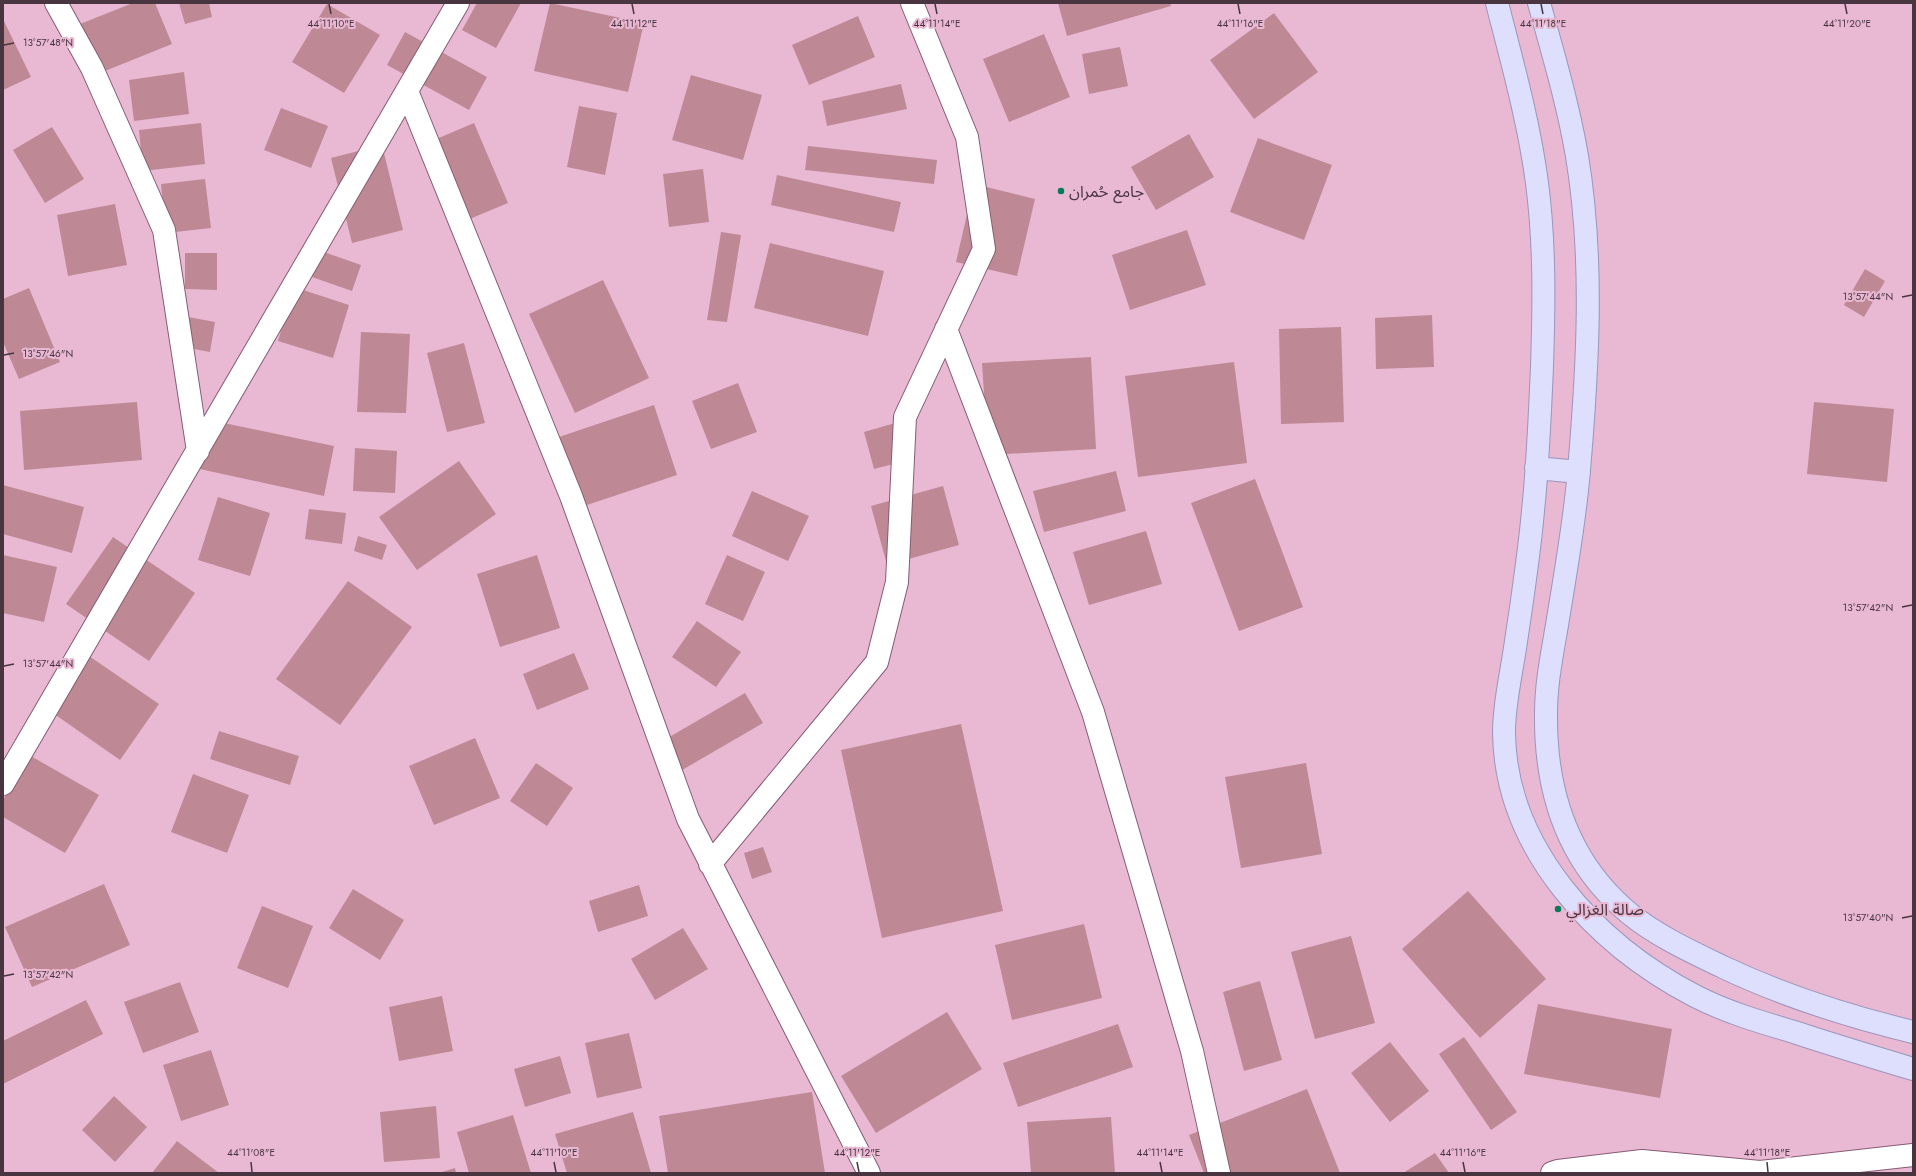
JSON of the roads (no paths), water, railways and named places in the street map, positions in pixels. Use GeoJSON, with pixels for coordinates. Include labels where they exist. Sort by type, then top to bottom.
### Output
{"type":"FeatureCollection","features":[{"type":"Feature","properties":{"kind":"main road"},"geometry":{"type":"LineString","coordinates":[[1497,3],[1530,135],[1542,235],[1544,285],[1543,336],[1536,468],[1523,598],[1509,685],[1504,732],[1509,778],[1522,823],[1544,864],[1574,901],[1600,929],[1650,968],[1696,997],[1732,1013],[1913,1069]]}},
{"type":"Feature","properties":{"kind":"main road"},"geometry":{"type":"LineString","coordinates":[[1538,3],[1569,118],[1582,194],[1588,294],[1587,346],[1579,472],[1570,543],[1549,671],[1546,711],[1547,752],[1553,793],[1562,820],[1574,846],[1588,870],[1608,894],[1632,915],[1664,936],[1737,974],[1799,1000],[1856,1018],[1913,1032]]}},
{"type":"Feature","properties":{"kind":"main road"},"geometry":{"type":"LineString","coordinates":[[1536,468],[1579,472]]}},
{"type":"Feature","properties":{"kind":"street"},"geometry":{"type":"LineString","coordinates":[[56,3],[92,68],[164,230],[198,452]]}},
{"type":"Feature","properties":{"kind":"street"},"geometry":{"type":"LineString","coordinates":[[3,784],[198,452],[458,3]]}},
{"type":"Feature","properties":{"kind":"street"},"geometry":{"type":"LineString","coordinates":[[710,864],[877,662],[897,582],[905,417],[984,249],[967,137],[912,3]]}},
{"type":"Feature","properties":{"kind":"street"},"geometry":{"type":"LineString","coordinates":[[407,91],[571,496],[688,820],[869,1173]]}},
{"type":"Feature","properties":{"kind":"street"},"geometry":{"type":"LineString","coordinates":[[946,329],[1093,712],[1192,1051],[1219,1173]]}},
{"type":"Feature","properties":{"kind":"street"},"geometry":{"type":"LineString","coordinates":[[1552,1173],[1558,1171],[1642,1162],[1760,1172],[1913,1155]]}},
{"type":"Feature","properties":{"kind":"place","name":"جامع حُمران"},"geometry":{"type":"Point","coordinates":[1061,191]}},
{"type":"Feature","properties":{"kind":"place","name":"صالة الغزالي"},"geometry":{"type":"Point","coordinates":[1558,909]}}]}
